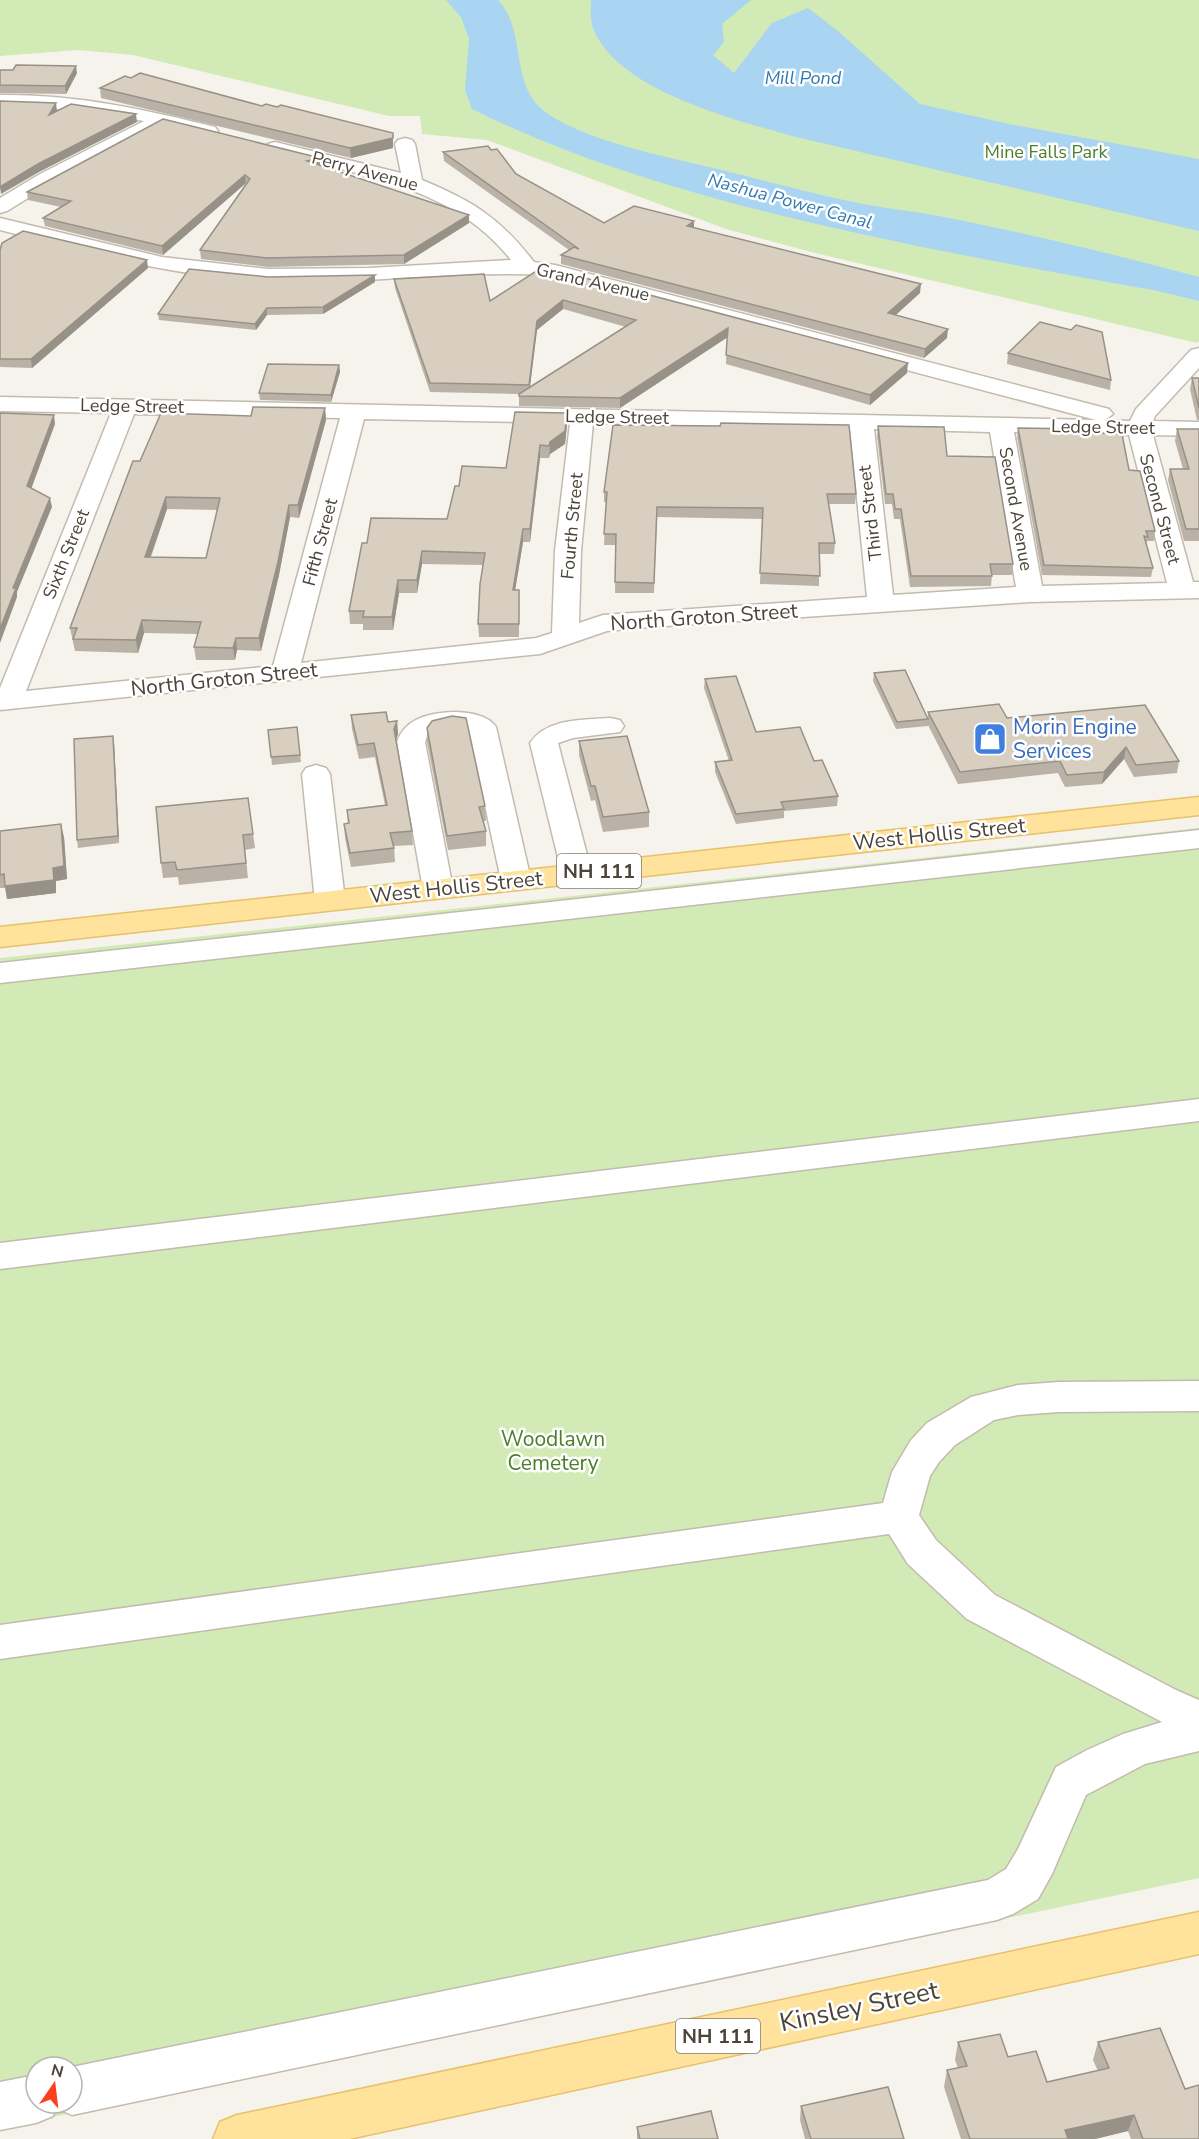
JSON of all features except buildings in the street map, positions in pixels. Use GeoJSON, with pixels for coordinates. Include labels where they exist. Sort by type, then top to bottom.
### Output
{"type":"FeatureCollection","features":[{"type":"Feature","properties":{"kind":"main road","name":"West Hollis Street"},"geometry":{"type":"LineString","coordinates":[[0,937],[1199,806]]}},
{"type":"Feature","properties":{"kind":"main road","name":"Kinsley Street"},"geometry":{"type":"LineString","coordinates":[[237,2139],[1199,1933]]}},
{"type":"Feature","properties":{"kind":"street"},"geometry":{"type":"LineString","coordinates":[[0,101],[69,102],[109,107],[232,137]]}},
{"type":"Feature","properties":{"kind":"street"},"geometry":{"type":"LineString","coordinates":[[0,207],[47,178],[162,119]]}},
{"type":"Feature","properties":{"kind":"street","name":"Perry Avenue"},"geometry":{"type":"LineString","coordinates":[[255,143],[413,183],[462,205],[491,224],[515,248],[526,266]]}},
{"type":"Feature","properties":{"kind":"street"},"geometry":{"type":"LineString","coordinates":[[405,144],[413,183]]}},
{"type":"Feature","properties":{"kind":"street","name":"Grand Avenue"},"geometry":{"type":"LineString","coordinates":[[0,224],[162,263],[268,275],[339,276],[526,266],[548,268],[1089,411],[1139,428]]}},
{"type":"Feature","properties":{"kind":"street"},"geometry":{"type":"LineString","coordinates":[[1139,428],[1144,414],[1199,355]]}},
{"type":"Feature","properties":{"kind":"street","name":"Ledge Street"},"geometry":{"type":"LineString","coordinates":[[0,404],[1199,429]]}},
{"type":"Feature","properties":{"kind":"street","name":"Sixth Street"},"geometry":{"type":"LineString","coordinates":[[4,702],[125,406]]}},
{"type":"Feature","properties":{"kind":"street","name":"Fifth Street"},"geometry":{"type":"LineString","coordinates":[[285,673],[354,411]]}},
{"type":"Feature","properties":{"kind":"street","name":"Fourth Street"},"geometry":{"type":"LineString","coordinates":[[565,637],[568,552],[582,416]]}},
{"type":"Feature","properties":{"kind":"street","name":"Third Street"},"geometry":{"type":"LineString","coordinates":[[861,422],[881,604]]}},
{"type":"Feature","properties":{"kind":"street","name":"Second Avenue"},"geometry":{"type":"LineString","coordinates":[[1001,425],[1030,594]]}},
{"type":"Feature","properties":{"kind":"street","name":"Second Street"},"geometry":{"type":"LineString","coordinates":[[1139,428],[1190,590]]}},
{"type":"Feature","properties":{"kind":"street","name":"North Groton Street"},"geometry":{"type":"LineString","coordinates":[[4,702],[540,646],[603,623],[1030,594],[1190,590]]}},
{"type":"Feature","properties":{"kind":"street"},"geometry":{"type":"LineString","coordinates":[[438,889],[411,742],[414,732],[422,726],[436,722],[463,720],[474,722],[482,728],[516,880]]}},
{"type":"Feature","properties":{"kind":"street"},"geometry":{"type":"LineString","coordinates":[[577,874],[544,743],[546,738],[555,732],[610,726]]}},
{"type":"Feature","properties":{"kind":"street"},"geometry":{"type":"LineString","coordinates":[[316,774],[330,901]]}},
{"type":"Feature","properties":{"kind":"street"},"geometry":{"type":"LineString","coordinates":[[0,973],[1199,839]]}},
{"type":"Feature","properties":{"kind":"street"},"geometry":{"type":"LineString","coordinates":[[0,1256],[1199,1110]]}},
{"type":"Feature","properties":{"kind":"street"},"geometry":{"type":"LineString","coordinates":[[1141,1396],[1199,1417]]}},
{"type":"Feature","properties":{"kind":"street"},"geometry":{"type":"LineString","coordinates":[[1199,1396],[1028,1399],[984,1407],[941,1434],[926,1450],[911,1472],[899,1517],[922,1552],[981,1607],[1161,1703],[1199,1719]]}},
{"type":"Feature","properties":{"kind":"street"},"geometry":{"type":"LineString","coordinates":[[0,1642],[899,1517]]}},
{"type":"Feature","properties":{"kind":"street"},"geometry":{"type":"LineString","coordinates":[[84,2089],[998,1899],[1022,1884],[1036,1860],[1057,1808],[1071,1781],[1102,1763],[1138,1748],[1199,1732]]}},
{"type":"Feature","properties":{"kind":"street"},"geometry":{"type":"LineString","coordinates":[[0,2106],[24,2101]]}},
{"type":"Feature","properties":{"kind":"green space","name":"Mine Falls Park"},"geometry":{"type":"Polygon","coordinates":[[[0,0],[1199,0],[1199,341],[1197,343],[815,253],[726,229],[487,140],[422,134],[420,116],[389,116],[133,55],[78,50],[0,56],[0,0]]]}},
{"type":"Feature","properties":{"kind":"green space","name":"Woodlawn Cemetery"},"geometry":{"type":"Polygon","coordinates":[[[1199,828],[1199,1878],[84,2110],[84,2055],[24,2055],[24,2115],[62,2115],[0,2128],[0,958],[1199,828]]]}},
{"type":"Feature","properties":{"kind":"water","name":"Nashua Power Canal"},"geometry":{"type":"Polygon","coordinates":[[[446,0],[498,0],[507,12],[512,26],[521,71],[532,98],[543,110],[559,121],[579,130],[627,147],[826,196],[1005,229],[1199,277],[1199,301],[1158,291],[942,251],[781,216],[662,183],[566,150],[472,109],[465,90],[469,39],[461,17],[446,0]]]}},
{"type":"Feature","properties":{"kind":"water","name":"Mill Pond"},"geometry":{"type":"Polygon","coordinates":[[[591,0],[751,0],[722,24],[724,42],[713,55],[734,73],[772,23],[808,8],[839,32],[920,104],[1009,124],[1199,159],[1199,231],[796,137],[712,112],[652,86],[626,69],[606,50],[593,28],[591,0]]]}},
{"type":"Feature","properties":{"kind":"place","name":"Morin Engine Services"},"geometry":{"type":"Point","coordinates":[990,739]}}]}
